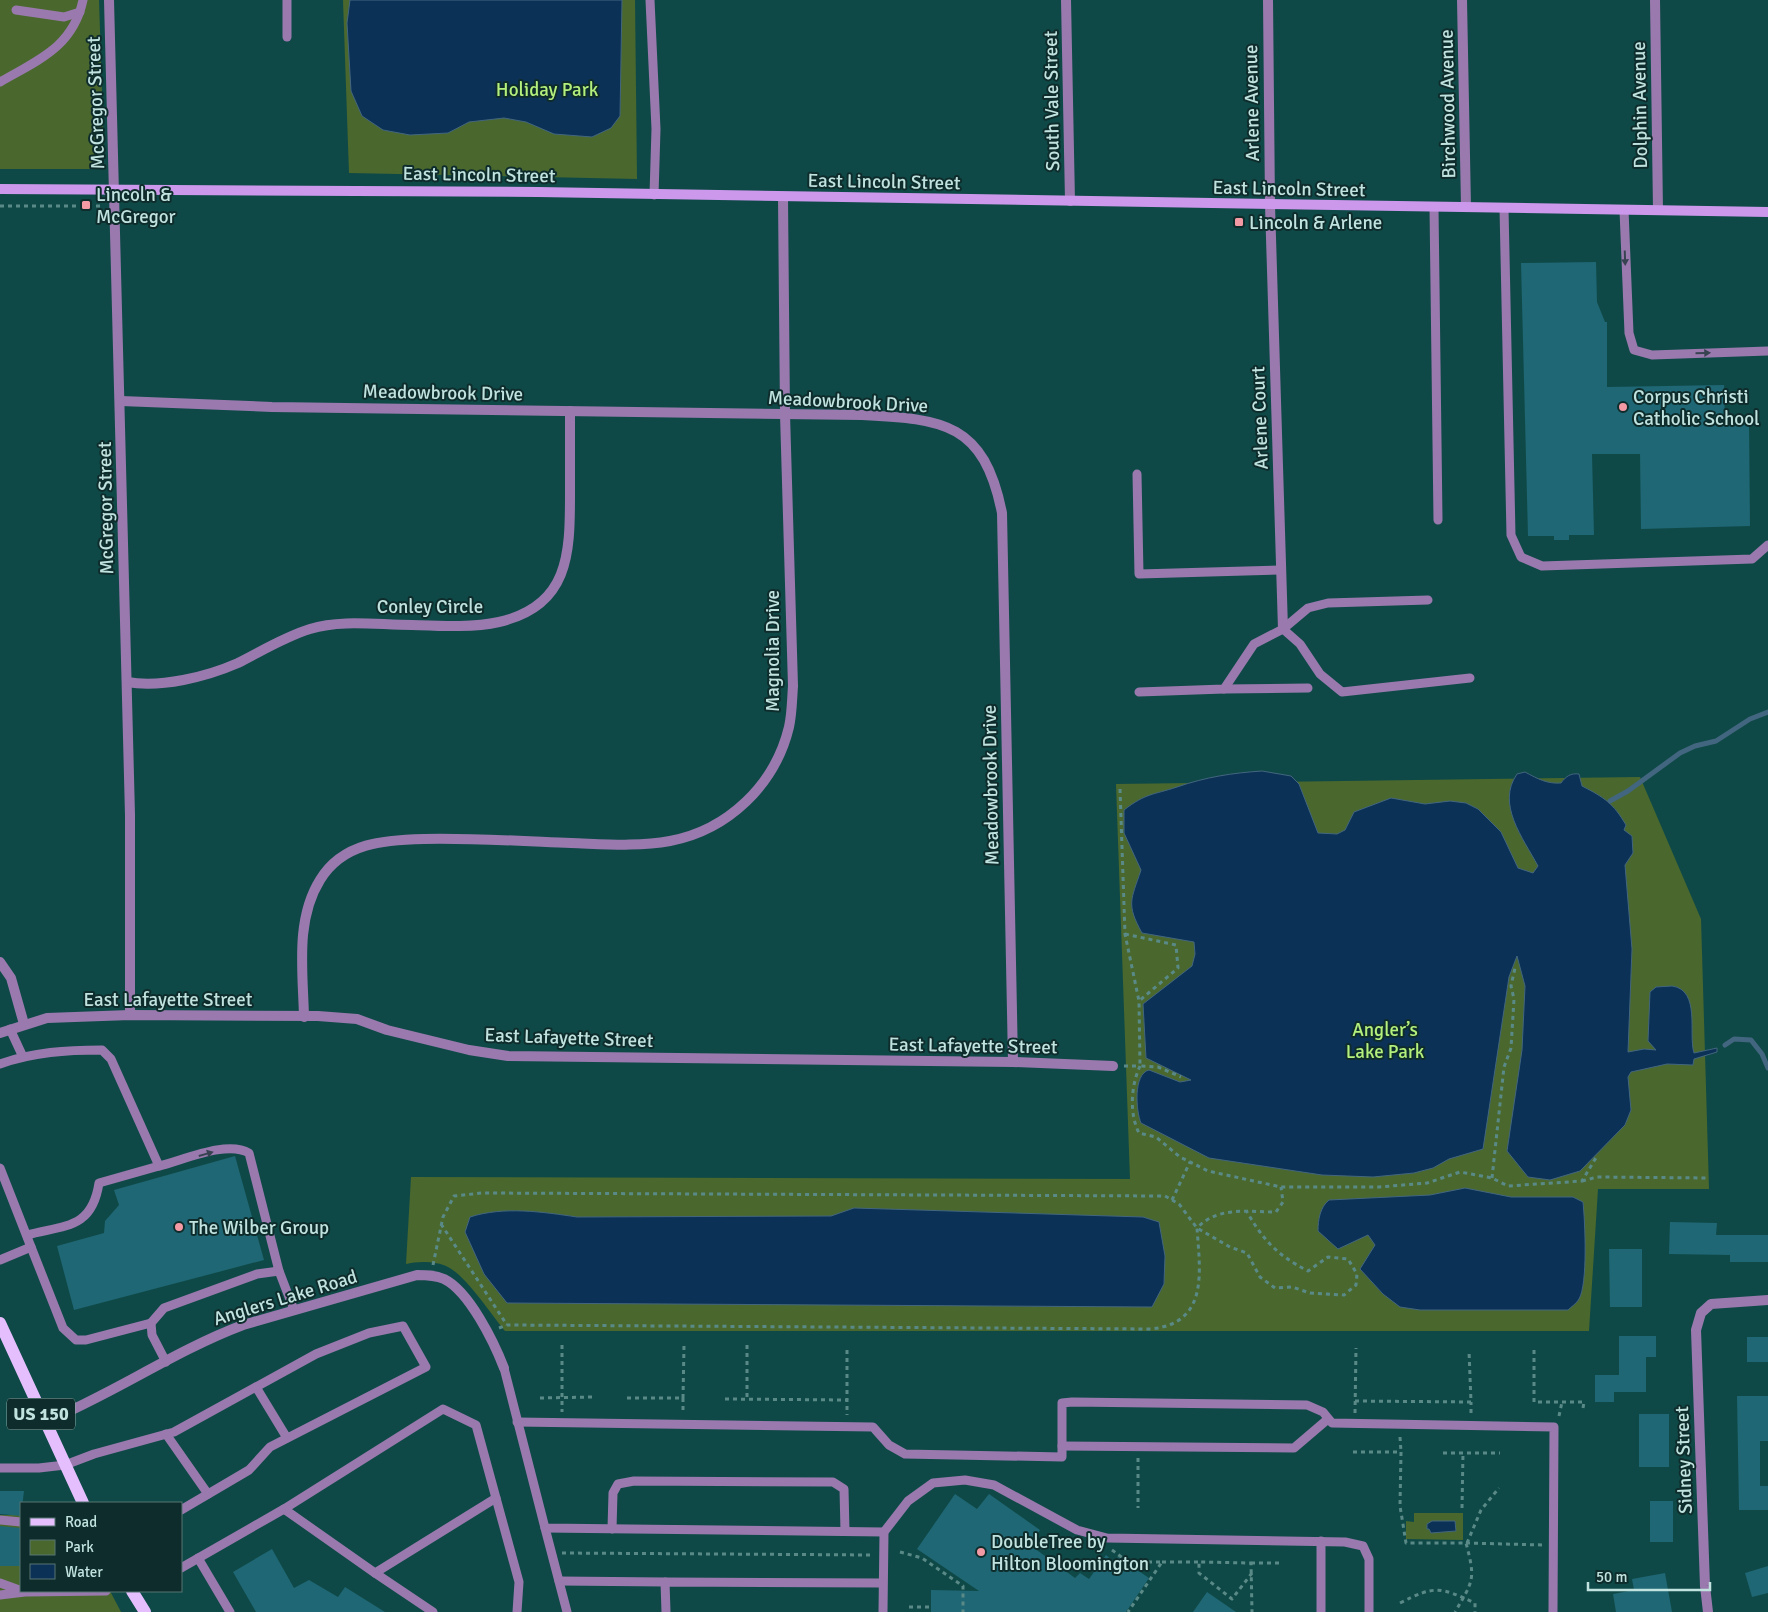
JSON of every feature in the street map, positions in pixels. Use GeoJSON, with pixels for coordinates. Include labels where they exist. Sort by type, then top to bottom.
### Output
{"type":"FeatureCollection","features":[{"type":"Feature","properties":{"kind":"main road","name":"East Lincoln Street"},"geometry":{"type":"LineString","coordinates":[[0,189],[654,195],[1768,212]]}},
{"type":"Feature","properties":{"kind":"main road","name":"US 150"},"geometry":{"type":"LineString","coordinates":[[0,1323],[83,1502]]}},
{"type":"Feature","properties":{"kind":"main road"},"geometry":{"type":"LineString","coordinates":[[135,1592],[145,1612]]}},
{"type":"Feature","properties":{"kind":"street","name":"McGregor Street"},"geometry":{"type":"LineString","coordinates":[[110,0],[130,815],[130,1015]]}},
{"type":"Feature","properties":{"kind":"street","name":"South Vale Street"},"geometry":{"type":"LineString","coordinates":[[1066,0],[1070,201]]}},
{"type":"Feature","properties":{"kind":"street","name":"Arlene Avenue"},"geometry":{"type":"LineString","coordinates":[[1268,0],[1270,205]]}},
{"type":"Feature","properties":{"kind":"street","name":"Birchwood Avenue"},"geometry":{"type":"LineString","coordinates":[[1462,0],[1466,207]]}},
{"type":"Feature","properties":{"kind":"street","name":"Dolphin Avenue"},"geometry":{"type":"LineString","coordinates":[[1655,0],[1658,210]]}},
{"type":"Feature","properties":{"kind":"street","name":"Magnolia Drive"},"geometry":{"type":"LineString","coordinates":[[304,1017],[304,921],[311,897],[320,878],[334,864],[354,850],[372,842],[454,838],[602,844],[670,841],[714,826],[753,797],[776,764],[789,727],[793,686],[785,414],[783,198]]}},
{"type":"Feature","properties":{"kind":"street","name":"Arlene Court"},"geometry":{"type":"LineString","coordinates":[[1270,205],[1283,629]]}},
{"type":"Feature","properties":{"kind":"street","name":"Meadowbrook Drive"},"geometry":{"type":"LineString","coordinates":[[121,401],[272,407],[785,414],[912,418],[942,424],[964,438],[983,456],[993,476],[1002,513],[1013,1062]]}},
{"type":"Feature","properties":{"kind":"street","name":"Conley Circle"},"geometry":{"type":"LineString","coordinates":[[127,682],[137,684],[168,682],[224,668],[280,640],[311,629],[356,624],[497,623],[519,616],[547,596],[563,572],[570,542],[570,411]]}},
{"type":"Feature","properties":{"kind":"street"},"geometry":{"type":"LineString","coordinates":[[0,962],[11,978],[24,1024]]}},
{"type":"Feature","properties":{"kind":"street","name":"East Lafayette Street"},"geometry":{"type":"LineString","coordinates":[[5,1031],[47,1018],[130,1015],[304,1017],[357,1019],[387,1030],[469,1050],[508,1056],[1013,1062],[1113,1066]]}},
{"type":"Feature","properties":{"kind":"street","name":"Anglers Lake Road"},"geometry":{"type":"LineString","coordinates":[[44,1422],[76,1409],[216,1336],[294,1310],[417,1275],[430,1275]]}},
{"type":"Feature","properties":{"kind":"street"},"geometry":{"type":"LineString","coordinates":[[430,1275],[443,1279],[454,1286],[463,1296],[496,1348],[504,1368]]}},
{"type":"Feature","properties":{"kind":"street","name":"Sidney Street"},"geometry":{"type":"LineString","coordinates":[[1708,1612],[1705,1586],[1696,1330],[1704,1308],[1717,1302],[1768,1300]]}},
{"type":"Feature","properties":{"kind":"lane"},"geometry":{"type":"LineString","coordinates":[[0,82],[61,44],[75,25],[83,0]]}},
{"type":"Feature","properties":{"kind":"lane"},"geometry":{"type":"LineString","coordinates":[[286,0],[287,37]]}},
{"type":"Feature","properties":{"kind":"lane"},"geometry":{"type":"LineString","coordinates":[[650,0],[656,129],[654,195]]}},
{"type":"Feature","properties":{"kind":"lane"},"geometry":{"type":"LineString","coordinates":[[16,10],[64,16],[80,12]]}},
{"type":"Feature","properties":{"kind":"lane"},"geometry":{"type":"LineString","coordinates":[[1434,207],[1438,520]]}},
{"type":"Feature","properties":{"kind":"lane"},"geometry":{"type":"LineString","coordinates":[[1504,208],[1511,535],[1521,557],[1542,566],[1752,559],[1768,544]]}},
{"type":"Feature","properties":{"kind":"lane"},"geometry":{"type":"LineString","coordinates":[[1624,210],[1628,334],[1634,350],[1652,355],[1768,352]]}},
{"type":"Feature","properties":{"kind":"lane"},"geometry":{"type":"LineString","coordinates":[[1137,474],[1139,574],[1280,570]]}},
{"type":"Feature","properties":{"kind":"lane"},"geometry":{"type":"LineString","coordinates":[[1224,689],[1254,644],[1283,629],[1308,608],[1328,603],[1428,600]]}},
{"type":"Feature","properties":{"kind":"lane"},"geometry":{"type":"LineString","coordinates":[[1283,629],[1300,644],[1320,674],[1342,692],[1470,678]]}},
{"type":"Feature","properties":{"kind":"lane"},"geometry":{"type":"LineString","coordinates":[[1140,692],[1308,688]]}},
{"type":"Feature","properties":{"kind":"lane"},"geometry":{"type":"LineString","coordinates":[[5,1031],[23,1057]]}},
{"type":"Feature","properties":{"kind":"lane"},"geometry":{"type":"LineString","coordinates":[[0,1064],[23,1057],[59,1051],[102,1050],[111,1059],[159,1166]]}},
{"type":"Feature","properties":{"kind":"lane"},"geometry":{"type":"LineString","coordinates":[[27,1235],[75,1223],[88,1214],[96,1202],[99,1183],[228,1148],[241,1148],[249,1153],[279,1271],[294,1310]]}},
{"type":"Feature","properties":{"kind":"lane"},"geometry":{"type":"LineString","coordinates":[[0,1168],[63,1328],[76,1340],[86,1340],[151,1324],[164,1308],[256,1274],[279,1271]]}},
{"type":"Feature","properties":{"kind":"lane"},"geometry":{"type":"LineString","coordinates":[[0,1260],[31,1247]]}},
{"type":"Feature","properties":{"kind":"lane"},"geometry":{"type":"LineString","coordinates":[[151,1324],[152,1335],[166,1362]]}},
{"type":"Feature","properties":{"kind":"lane"},"geometry":{"type":"LineString","coordinates":[[0,1468],[39,1468],[65,1465],[94,1454],[166,1434],[256,1388],[316,1354],[369,1333],[403,1326],[426,1367],[270,1447],[249,1470],[182,1509]]}},
{"type":"Feature","properties":{"kind":"lane"},"geometry":{"type":"LineString","coordinates":[[504,1368],[567,1612]]}},
{"type":"Feature","properties":{"kind":"lane"},"geometry":{"type":"LineString","coordinates":[[256,1388],[287,1438]]}},
{"type":"Feature","properties":{"kind":"lane"},"geometry":{"type":"LineString","coordinates":[[517,1422],[872,1426],[889,1446],[905,1454],[1062,1457],[1062,1403],[1307,1405],[1323,1412],[1332,1423],[1554,1427],[1553,1612]]}},
{"type":"Feature","properties":{"kind":"lane"},"geometry":{"type":"LineString","coordinates":[[182,1567],[284,1509],[443,1409],[476,1425],[519,1582],[517,1612]]}},
{"type":"Feature","properties":{"kind":"lane"},"geometry":{"type":"LineString","coordinates":[[1062,1446],[1294,1448],[1328,1419]]}},
{"type":"Feature","properties":{"kind":"lane"},"geometry":{"type":"LineString","coordinates":[[166,1434],[208,1494]]}},
{"type":"Feature","properties":{"kind":"lane"},"geometry":{"type":"LineString","coordinates":[[883,1612],[884,1532],[908,1501],[933,1483],[965,1480],[994,1485],[1077,1530],[1106,1538],[1345,1542],[1363,1546],[1369,1559],[1369,1612]]}},
{"type":"Feature","properties":{"kind":"lane"},"geometry":{"type":"LineString","coordinates":[[612,1529],[613,1493],[618,1484],[634,1481],[833,1482],[844,1489],[845,1531]]}},
{"type":"Feature","properties":{"kind":"lane"},"geometry":{"type":"LineString","coordinates":[[375,1573],[496,1498]]}},
{"type":"Feature","properties":{"kind":"lane"},"geometry":{"type":"LineString","coordinates":[[284,1509],[433,1612]]}},
{"type":"Feature","properties":{"kind":"lane"},"geometry":{"type":"LineString","coordinates":[[0,1520],[20,1522]]}},
{"type":"Feature","properties":{"kind":"lane"},"geometry":{"type":"LineString","coordinates":[[545,1528],[884,1532]]}},
{"type":"Feature","properties":{"kind":"lane"},"geometry":{"type":"LineString","coordinates":[[1321,1542],[1321,1612]]}},
{"type":"Feature","properties":{"kind":"lane"},"geometry":{"type":"LineString","coordinates":[[198,1558],[230,1612]]}},
{"type":"Feature","properties":{"kind":"lane"},"geometry":{"type":"LineString","coordinates":[[559,1581],[882,1583]]}},
{"type":"Feature","properties":{"kind":"lane"},"geometry":{"type":"LineString","coordinates":[[666,1582],[666,1612]]}},
{"type":"Feature","properties":{"kind":"lane"},"geometry":{"type":"LineString","coordinates":[[0,1583],[20,1590]]}},
{"type":"Feature","properties":{"kind":"lane"},"geometry":{"type":"LineString","coordinates":[[0,1595],[25,1592]]}},
{"type":"Feature","properties":{"kind":"path"},"geometry":{"type":"LineString","coordinates":[[0,206],[116,206]]}},
{"type":"Feature","properties":{"kind":"path"},"geometry":{"type":"LineString","coordinates":[[1120,789],[1124,934],[1139,1001],[1140,1066],[1135,1078],[1132,1119],[1139,1133],[1156,1137],[1180,1157],[1208,1171],[1282,1187],[1379,1187],[1427,1183],[1460,1172],[1492,1178],[1508,1186],[1582,1181],[1597,1176],[1709,1178]]}},
{"type":"Feature","properties":{"kind":"path"},"geometry":{"type":"LineString","coordinates":[[1124,934],[1176,945],[1178,968],[1139,1001]]}},
{"type":"Feature","properties":{"kind":"path"},"geometry":{"type":"LineString","coordinates":[[1492,1178],[1504,1067],[1511,1048],[1514,999],[1511,986],[1516,968]]}},
{"type":"Feature","properties":{"kind":"path"},"geometry":{"type":"LineString","coordinates":[[1113,1066],[1158,1067],[1181,1077]]}},
{"type":"Feature","properties":{"kind":"path"},"geometry":{"type":"LineString","coordinates":[[1582,1181],[1597,1156]]}},
{"type":"Feature","properties":{"kind":"path"},"geometry":{"type":"LineString","coordinates":[[1172,1200],[1190,1162]]}},
{"type":"Feature","properties":{"kind":"path"},"geometry":{"type":"LineString","coordinates":[[487,1333],[507,1325],[1141,1329],[1169,1327],[1185,1316],[1196,1300],[1200,1274],[1197,1228],[1205,1220],[1230,1210],[1276,1212],[1283,1202],[1282,1187]]}},
{"type":"Feature","properties":{"kind":"path"},"geometry":{"type":"LineString","coordinates":[[430,1275],[441,1224],[447,1206],[454,1196],[482,1193],[1165,1196],[1179,1204],[1197,1228],[1230,1247],[1247,1253],[1260,1277],[1275,1288],[1292,1287],[1310,1293],[1344,1295],[1356,1285],[1357,1274],[1348,1259],[1328,1257],[1308,1271],[1284,1259],[1260,1235],[1247,1212]]}},
{"type":"Feature","properties":{"kind":"path"},"geometry":{"type":"LineString","coordinates":[[441,1224],[507,1325]]}},
{"type":"Feature","properties":{"kind":"path"},"geometry":{"type":"LineString","coordinates":[[683,1424],[684,1345]]}},
{"type":"Feature","properties":{"kind":"path"},"geometry":{"type":"LineString","coordinates":[[747,1345],[747,1399]]}},
{"type":"Feature","properties":{"kind":"path"},"geometry":{"type":"LineString","coordinates":[[562,1346],[562,1422]]}},
{"type":"Feature","properties":{"kind":"path"},"geometry":{"type":"LineString","coordinates":[[1355,1424],[1356,1348]]}},
{"type":"Feature","properties":{"kind":"path"},"geometry":{"type":"LineString","coordinates":[[846,1426],[847,1350]]}},
{"type":"Feature","properties":{"kind":"path"},"geometry":{"type":"LineString","coordinates":[[1534,1350],[1534,1402],[1584,1402],[1582,1408]]}},
{"type":"Feature","properties":{"kind":"path"},"geometry":{"type":"LineString","coordinates":[[1355,1401],[1471,1402],[1469,1351]]}},
{"type":"Feature","properties":{"kind":"path"},"geometry":{"type":"LineString","coordinates":[[540,1398],[592,1397]]}},
{"type":"Feature","properties":{"kind":"path"},"geometry":{"type":"LineString","coordinates":[[627,1398],[683,1398]]}},
{"type":"Feature","properties":{"kind":"path"},"geometry":{"type":"LineString","coordinates":[[725,1399],[847,1400]]}},
{"type":"Feature","properties":{"kind":"path"},"geometry":{"type":"LineString","coordinates":[[1400,1436],[1400,1506],[1406,1543],[1554,1546]]}},
{"type":"Feature","properties":{"kind":"path"},"geometry":{"type":"LineString","coordinates":[[1353,1452],[1401,1452]]}},
{"type":"Feature","properties":{"kind":"path"},"geometry":{"type":"LineString","coordinates":[[1443,1452],[1500,1452]]}},
{"type":"Feature","properties":{"kind":"path"},"geometry":{"type":"LineString","coordinates":[[1462,1508],[1463,1453]]}},
{"type":"Feature","properties":{"kind":"path"},"geometry":{"type":"LineString","coordinates":[[1138,1508],[1138,1458],[1147,1458]]}},
{"type":"Feature","properties":{"kind":"path"},"geometry":{"type":"LineString","coordinates":[[1455,1612],[1471,1586],[1473,1578],[1466,1543],[1481,1510],[1499,1488]]}},
{"type":"Feature","properties":{"kind":"path"},"geometry":{"type":"LineString","coordinates":[[1106,1538],[1110,1549],[1128,1562],[1279,1563]]}},
{"type":"Feature","properties":{"kind":"path"},"geometry":{"type":"LineString","coordinates":[[900,1552],[922,1558],[963,1586],[963,1612]]}},
{"type":"Feature","properties":{"kind":"path"},"geometry":{"type":"LineString","coordinates":[[551,1553],[877,1555]]}},
{"type":"Feature","properties":{"kind":"path"},"geometry":{"type":"LineString","coordinates":[[1128,1612],[1162,1562]]}},
{"type":"Feature","properties":{"kind":"path"},"geometry":{"type":"LineString","coordinates":[[1199,1562],[1199,1573],[1232,1599],[1252,1573]]}},
{"type":"Feature","properties":{"kind":"path"},"geometry":{"type":"LineString","coordinates":[[1252,1563],[1252,1612]]}},
{"type":"Feature","properties":{"kind":"path"},"geometry":{"type":"LineString","coordinates":[[1400,1603],[1423,1591],[1449,1590],[1475,1603],[1475,1612]]}},
{"type":"Feature","properties":{"kind":"path"},"geometry":{"type":"LineString","coordinates":[[909,1607],[931,1607]]}},
{"type":"Feature","properties":{"kind":"green space"},"geometry":{"type":"Polygon","coordinates":[[[0,0],[99,0],[104,155],[99,165],[90,169],[0,169],[0,0]]]}},
{"type":"Feature","properties":{"kind":"green space","name":"Holiday Park"},"geometry":{"type":"Polygon","coordinates":[[[343,0],[635,0],[637,179],[349,173],[343,0]]]}},
{"type":"Feature","properties":{"kind":"green space","name":"Angler’s Lake Park"},"geometry":{"type":"Polygon","coordinates":[[[1640,777],[1701,919],[1709,1189],[1598,1189],[1589,1331],[505,1331],[463,1278],[448,1267],[421,1262],[406,1264],[411,1177],[1130,1179],[1116,784],[1640,777]]]}},
{"type":"Feature","properties":{"kind":"green space"},"geometry":{"type":"Polygon","coordinates":[[[1414,1513],[1463,1513],[1463,1540],[1406,1539],[1406,1521],[1414,1522],[1414,1513]]]}},
{"type":"Feature","properties":{"kind":"green space"},"geometry":{"type":"Polygon","coordinates":[[[0,1515],[20,1515],[20,1592],[111,1592],[121,1612],[0,1612],[0,1515]]]}},
{"type":"Feature","properties":{"kind":"water","name":"Holiday Park"},"geometry":{"type":"Polygon","coordinates":[[[350,0],[622,0],[620,116],[611,128],[592,137],[554,134],[526,122],[504,118],[469,122],[448,133],[410,135],[383,130],[362,116],[351,91],[347,23],[350,0]]]}},
{"type":"Feature","properties":{"kind":"water"},"geometry":{"type":"Polygon","coordinates":[[[1262,771],[1291,776],[1299,784],[1318,833],[1337,834],[1345,830],[1354,812],[1391,798],[1425,804],[1450,801],[1466,803],[1478,809],[1501,832],[1518,868],[1533,873],[1538,866],[1519,832],[1510,809],[1511,785],[1517,774],[1525,772],[1551,783],[1561,783],[1571,775],[1579,774],[1582,786],[1603,798],[1617,811],[1626,825],[1624,830],[1632,836],[1633,853],[1625,865],[1632,949],[1628,1052],[1644,1049],[1656,1050],[1648,1041],[1650,992],[1656,987],[1672,986],[1681,989],[1687,995],[1690,1004],[1694,1053],[1717,1048],[1717,1052],[1694,1059],[1693,1065],[1667,1064],[1631,1072],[1628,1077],[1631,1110],[1625,1125],[1580,1171],[1550,1180],[1528,1177],[1507,1151],[1522,1050],[1525,986],[1517,956],[1509,977],[1483,1149],[1449,1159],[1433,1168],[1414,1173],[1373,1177],[1322,1175],[1209,1158],[1141,1123],[1137,1094],[1140,1078],[1144,1073],[1149,1070],[1180,1082],[1191,1080],[1146,1058],[1143,1004],[1192,966],[1195,954],[1194,942],[1142,933],[1137,923],[1132,902],[1141,870],[1124,833],[1124,810],[1144,797],[1198,781],[1219,776],[1262,771]]]}},
{"type":"Feature","properties":{"kind":"water"},"geometry":{"type":"Polygon","coordinates":[[[1465,1188],[1511,1197],[1573,1197],[1583,1202],[1585,1237],[1584,1280],[1579,1299],[1568,1310],[1420,1310],[1400,1307],[1383,1294],[1360,1269],[1375,1245],[1368,1235],[1338,1249],[1318,1231],[1320,1214],[1323,1206],[1329,1200],[1430,1195],[1465,1188]]]}},
{"type":"Feature","properties":{"kind":"water"},"geometry":{"type":"Polygon","coordinates":[[[854,1208],[1143,1217],[1159,1222],[1165,1256],[1164,1284],[1152,1307],[507,1303],[484,1274],[465,1232],[470,1217],[510,1211],[577,1217],[831,1216],[854,1208]]]}},
{"type":"Feature","properties":{"kind":"water"},"geometry":{"type":"Polygon","coordinates":[[[1432,1521],[1455,1521],[1456,1531],[1431,1533],[1427,1529],[1427,1524],[1432,1521]]]}},
{"type":"Feature","properties":{"kind":"building"},"geometry":{"type":"Polygon","coordinates":[[[1596,262],[1597,302],[1605,322],[1607,322],[1607,387],[1724,385],[1725,422],[1749,421],[1750,526],[1641,529],[1640,454],[1592,454],[1594,535],[1569,535],[1569,540],[1554,540],[1554,536],[1528,536],[1521,263],[1596,262]]]}},
{"type":"Feature","properties":{"kind":"building","name":"The Wilber Group"},"geometry":{"type":"Polygon","coordinates":[[[235,1156],[264,1260],[74,1310],[57,1246],[104,1233],[105,1221],[119,1205],[114,1190],[235,1156]]]}},
{"type":"Feature","properties":{"kind":"building"},"geometry":{"type":"Polygon","coordinates":[[[1670,1222],[1717,1223],[1716,1235],[1768,1235],[1768,1262],[1730,1262],[1730,1255],[1669,1254],[1670,1222]]]}},
{"type":"Feature","properties":{"kind":"building"},"geometry":{"type":"Polygon","coordinates":[[[1609,1249],[1642,1249],[1642,1307],[1610,1307],[1609,1249]]]}},
{"type":"Feature","properties":{"kind":"building"},"geometry":{"type":"Polygon","coordinates":[[[1619,1336],[1656,1336],[1656,1357],[1646,1357],[1646,1392],[1614,1392],[1614,1402],[1595,1402],[1595,1375],[1619,1375],[1619,1336]]]}},
{"type":"Feature","properties":{"kind":"building"},"geometry":{"type":"Polygon","coordinates":[[[1747,1337],[1768,1337],[1768,1362],[1747,1362],[1747,1337]]]}},
{"type":"Feature","properties":{"kind":"building"},"geometry":{"type":"Polygon","coordinates":[[[1737,1396],[1768,1396],[1768,1441],[1760,1441],[1760,1486],[1768,1486],[1768,1510],[1739,1510],[1737,1396]]]}},
{"type":"Feature","properties":{"kind":"building"},"geometry":{"type":"Polygon","coordinates":[[[1639,1414],[1669,1414],[1669,1467],[1639,1467],[1639,1414]]]}},
{"type":"Feature","properties":{"kind":"building"},"geometry":{"type":"Polygon","coordinates":[[[0,1491],[24,1491],[23,1502],[20,1502],[20,1516],[0,1514],[0,1491]]]}},
{"type":"Feature","properties":{"kind":"building","name":"DoubleTree by Hilton Bloomington"},"geometry":{"type":"Polygon","coordinates":[[[955,1494],[977,1509],[989,1494],[1040,1530],[1030,1545],[1075,1578],[1080,1573],[1089,1579],[1106,1555],[1114,1562],[1118,1557],[1149,1578],[1126,1612],[931,1612],[931,1590],[979,1591],[917,1549],[955,1494]]]}},
{"type":"Feature","properties":{"kind":"building"},"geometry":{"type":"Polygon","coordinates":[[[1650,1501],[1673,1501],[1673,1542],[1650,1542],[1650,1501]]]}},
{"type":"Feature","properties":{"kind":"building"},"geometry":{"type":"Polygon","coordinates":[[[0,1526],[20,1528],[20,1566],[0,1566],[0,1526]]]}},
{"type":"Feature","properties":{"kind":"building"},"geometry":{"type":"Polygon","coordinates":[[[272,1549],[294,1588],[309,1580],[338,1597],[345,1587],[385,1612],[256,1612],[233,1572],[272,1549]]]}},
{"type":"Feature","properties":{"kind":"building"},"geometry":{"type":"Polygon","coordinates":[[[1768,1566],[1768,1593],[1752,1597],[1745,1573],[1768,1566]]]}},
{"type":"Feature","properties":{"kind":"building"},"geometry":{"type":"Polygon","coordinates":[[[1665,1573],[1672,1612],[1616,1612],[1613,1594],[1634,1590],[1632,1579],[1665,1573]]]}},
{"type":"Feature","properties":{"kind":"building"},"geometry":{"type":"Polygon","coordinates":[[[1207,1592],[1236,1612],[1193,1612],[1207,1592]]]}},
{"type":"Feature","properties":{"kind":"waterway"},"geometry":{"type":"LineString","coordinates":[[1610,801],[1628,791],[1680,753],[1695,746],[1716,741],[1750,719],[1768,712]]}},
{"type":"Feature","properties":{"kind":"waterway"},"geometry":{"type":"LineString","coordinates":[[1725,1045],[1734,1039],[1751,1040],[1762,1054],[1768,1068]]}},
{"type":"Feature","properties":{"kind":"place","name":"Lincoln & McGregor"},"geometry":{"type":"Point","coordinates":[86,205]}},
{"type":"Feature","properties":{"kind":"place","name":"Lincoln & Arlene"},"geometry":{"type":"Point","coordinates":[1239,222]}},
{"type":"Feature","properties":{"kind":"place","name":"Corpus Christi Catholic School"},"geometry":{"type":"Point","coordinates":[1623,407]}},
{"type":"Feature","properties":{"kind":"place","name":"The Wilber Group"},"geometry":{"type":"Point","coordinates":[179,1227]}},
{"type":"Feature","properties":{"kind":"place","name":"DoubleTree by Hilton Bloomington"},"geometry":{"type":"Point","coordinates":[981,1552]}}]}
